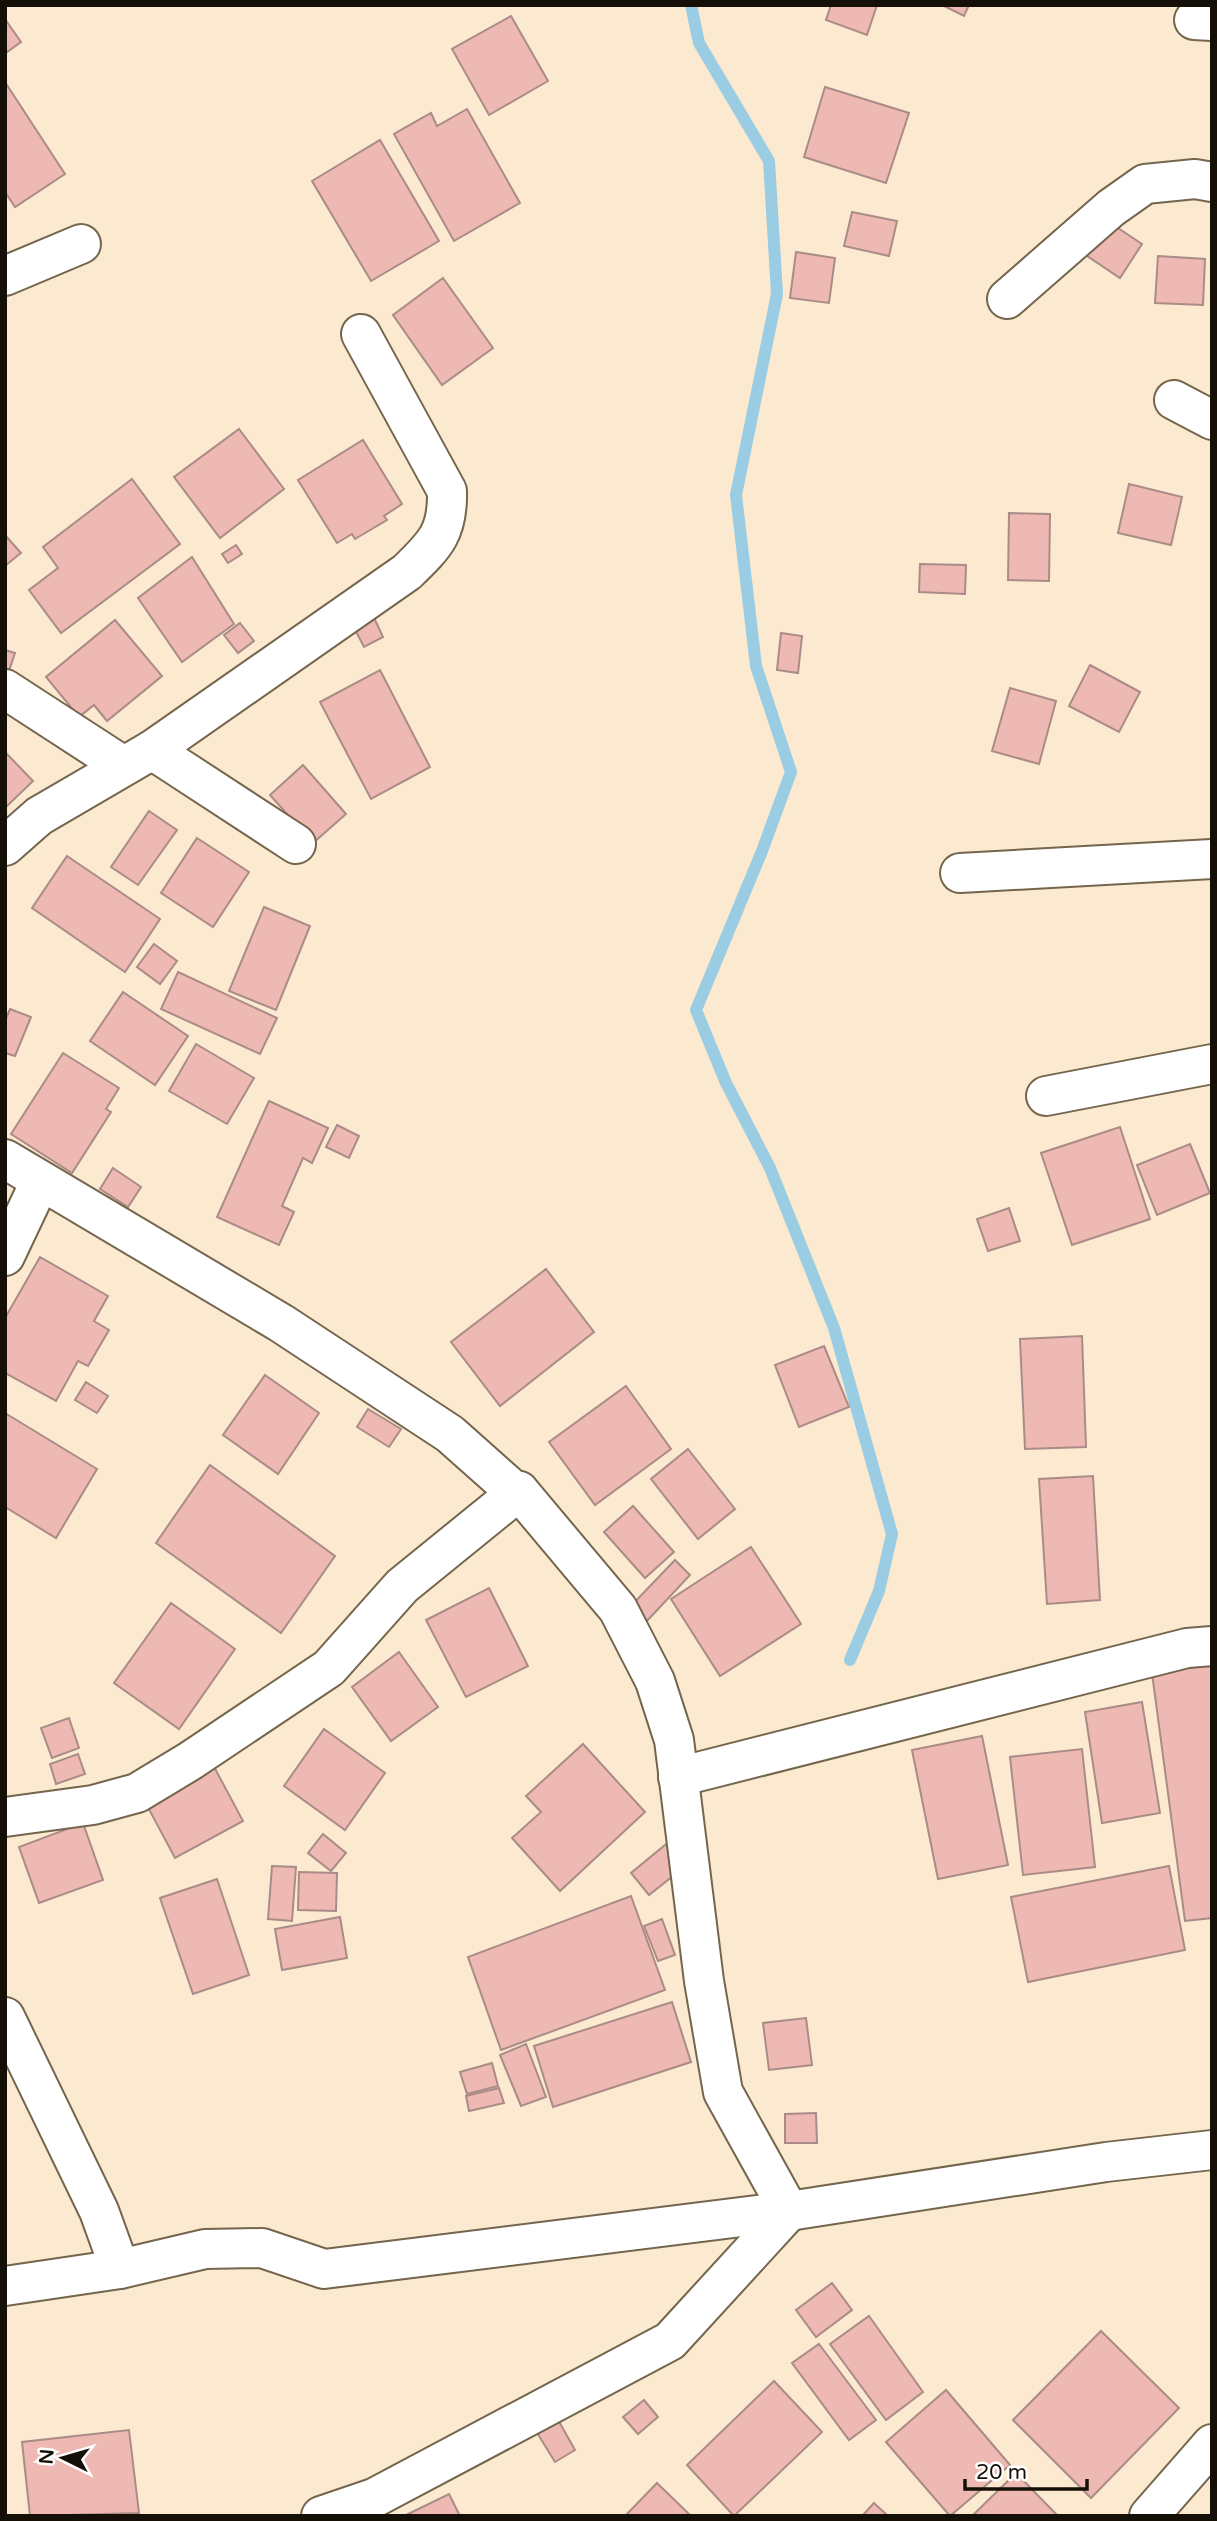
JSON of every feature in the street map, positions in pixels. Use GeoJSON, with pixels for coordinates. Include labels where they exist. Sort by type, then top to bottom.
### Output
{"type":"FeatureCollection","features":[{"type":"Feature","properties":{"kind":"street"},"geometry":{"type":"LineString","coordinates":[[1007,299],[1111,208],[1145,184],[1195,179],[1212,182]]}},
{"type":"Feature","properties":{"kind":"street"},"geometry":{"type":"LineString","coordinates":[[5,276],[81,244]]}},
{"type":"Feature","properties":{"kind":"street"},"geometry":{"type":"LineString","coordinates":[[5,846],[39,816],[137,758],[407,572],[435,544],[447,516],[447,491],[361,334]]}},
{"type":"Feature","properties":{"kind":"street"},"geometry":{"type":"LineString","coordinates":[[1174,400],[1212,420]]}},
{"type":"Feature","properties":{"kind":"street"},"geometry":{"type":"LineString","coordinates":[[5,690],[296,844]]}},
{"type":"Feature","properties":{"kind":"street"},"geometry":{"type":"LineString","coordinates":[[960,873],[1212,859]]}},
{"type":"Feature","properties":{"kind":"street"},"geometry":{"type":"LineString","coordinates":[[1046,1096],[1212,1064]]}},
{"type":"Feature","properties":{"kind":"street"},"geometry":{"type":"LineString","coordinates":[[5,1159],[281,1323],[450,1434],[519,1491],[618,1609],[655,1681],[674,1740],[704,1981],[723,2092],[789,2211]]}},
{"type":"Feature","properties":{"kind":"street"},"geometry":{"type":"LineString","coordinates":[[5,1256],[40,1182]]}},
{"type":"Feature","properties":{"kind":"street"},"geometry":{"type":"LineString","coordinates":[[5,1817],[93,1805],[137,1793],[190,1761],[329,1668],[402,1586],[519,1491]]}},
{"type":"Feature","properties":{"kind":"street"},"geometry":{"type":"LineString","coordinates":[[678,1777],[1187,1648],[1212,1646]]}},
{"type":"Feature","properties":{"kind":"street"},"geometry":{"type":"LineString","coordinates":[[5,2017],[99,2211],[120,2269]]}},
{"type":"Feature","properties":{"kind":"street"},"geometry":{"type":"LineString","coordinates":[[5,2286],[120,2269],[205,2249],[262,2248],[324,2269],[789,2211],[1106,2162],[1212,2150]]}},
{"type":"Feature","properties":{"kind":"street"},"geometry":{"type":"LineString","coordinates":[[324,2515],[374,2498],[670,2341],[789,2211]]}},
{"type":"Feature","properties":{"kind":"street"},"geometry":{"type":"LineString","coordinates":[[1149,2516],[1212,2444]]}},
{"type":"Feature","properties":{"kind":"building"},"geometry":{"type":"Polygon","coordinates":[[[831,5],[877,5],[867,35],[826,20],[831,5]]]}},
{"type":"Feature","properties":{"kind":"building"},"geometry":{"type":"Polygon","coordinates":[[[942,5],[969,5],[964,16],[942,5]]]}},
{"type":"Feature","properties":{"kind":"building"},"geometry":{"type":"Polygon","coordinates":[[[511,16],[548,81],[489,115],[452,49],[511,16]]]}},
{"type":"Feature","properties":{"kind":"building"},"geometry":{"type":"Polygon","coordinates":[[[5,19],[21,42],[7,52],[5,49],[5,19]]]}},
{"type":"Feature","properties":{"kind":"building"},"geometry":{"type":"Polygon","coordinates":[[[5,82],[65,174],[15,207],[5,192],[5,82]]]}},
{"type":"Feature","properties":{"kind":"building"},"geometry":{"type":"Polygon","coordinates":[[[825,87],[909,113],[886,183],[804,157],[825,87]]]}},
{"type":"Feature","properties":{"kind":"building"},"geometry":{"type":"Polygon","coordinates":[[[467,109],[520,203],[454,241],[394,134],[431,113],[437,126],[467,109]]]}},
{"type":"Feature","properties":{"kind":"building"},"geometry":{"type":"Polygon","coordinates":[[[380,140],[439,241],[371,281],[312,181],[380,140]]]}},
{"type":"Feature","properties":{"kind":"building"},"geometry":{"type":"Polygon","coordinates":[[[852,212],[897,221],[889,256],[844,246],[852,212]]]}},
{"type":"Feature","properties":{"kind":"building"},"geometry":{"type":"Polygon","coordinates":[[[1106,220],[1142,244],[1120,278],[1084,254],[1106,220]]]}},
{"type":"Feature","properties":{"kind":"building"},"geometry":{"type":"Polygon","coordinates":[[[796,252],[835,258],[829,303],[790,298],[796,252]]]}},
{"type":"Feature","properties":{"kind":"building"},"geometry":{"type":"Polygon","coordinates":[[[1158,256],[1205,259],[1203,305],[1155,303],[1158,256]]]}},
{"type":"Feature","properties":{"kind":"building"},"geometry":{"type":"Polygon","coordinates":[[[443,278],[493,348],[442,385],[393,315],[443,278]]]}},
{"type":"Feature","properties":{"kind":"building"},"geometry":{"type":"Polygon","coordinates":[[[239,429],[284,489],[220,538],[174,477],[239,429]]]}},
{"type":"Feature","properties":{"kind":"building"},"geometry":{"type":"Polygon","coordinates":[[[363,440],[402,504],[384,516],[387,520],[355,539],[352,534],[337,543],[298,480],[363,440]]]}},
{"type":"Feature","properties":{"kind":"building"},"geometry":{"type":"Polygon","coordinates":[[[132,479],[180,544],[61,633],[29,590],[58,568],[43,547],[132,479]]]}},
{"type":"Feature","properties":{"kind":"building"},"geometry":{"type":"Polygon","coordinates":[[[1129,484],[1182,497],[1171,545],[1118,533],[1129,484]]]}},
{"type":"Feature","properties":{"kind":"building"},"geometry":{"type":"Polygon","coordinates":[[[1009,513],[1050,514],[1049,581],[1008,580],[1009,513]]]}},
{"type":"Feature","properties":{"kind":"building"},"geometry":{"type":"Polygon","coordinates":[[[5,535],[21,553],[5,566],[5,535]]]}},
{"type":"Feature","properties":{"kind":"building"},"geometry":{"type":"Polygon","coordinates":[[[236,545],[242,554],[228,563],[222,554],[236,545]]]}},
{"type":"Feature","properties":{"kind":"building"},"geometry":{"type":"Polygon","coordinates":[[[192,557],[234,624],[182,662],[138,598],[192,557]]]}},
{"type":"Feature","properties":{"kind":"building"},"geometry":{"type":"Polygon","coordinates":[[[920,564],[966,565],[965,594],[919,592],[920,564]]]}},
{"type":"Feature","properties":{"kind":"building"},"geometry":{"type":"Polygon","coordinates":[[[370,609],[383,637],[364,647],[350,620],[370,609]]]}},
{"type":"Feature","properties":{"kind":"building"},"geometry":{"type":"Polygon","coordinates":[[[115,620],[162,676],[107,721],[94,705],[79,717],[46,677],[115,620]]]}},
{"type":"Feature","properties":{"kind":"building"},"geometry":{"type":"Polygon","coordinates":[[[240,623],[254,641],[238,653],[224,635],[240,623]]]}},
{"type":"Feature","properties":{"kind":"building"},"geometry":{"type":"Polygon","coordinates":[[[781,633],[802,636],[798,673],[777,670],[781,633]]]}},
{"type":"Feature","properties":{"kind":"building"},"geometry":{"type":"Polygon","coordinates":[[[5,650],[15,653],[7,677],[5,676],[5,650]]]}},
{"type":"Feature","properties":{"kind":"building"},"geometry":{"type":"Polygon","coordinates":[[[1090,665],[1140,692],[1119,732],[1069,706],[1090,665]]]}},
{"type":"Feature","properties":{"kind":"building"},"geometry":{"type":"Polygon","coordinates":[[[380,670],[430,767],[371,799],[320,702],[380,670]]]}},
{"type":"Feature","properties":{"kind":"building"},"geometry":{"type":"Polygon","coordinates":[[[1010,688],[1056,701],[1039,764],[992,751],[1010,688]]]}},
{"type":"Feature","properties":{"kind":"building"},"geometry":{"type":"Polygon","coordinates":[[[5,752],[33,781],[5,808],[5,752]]]}},
{"type":"Feature","properties":{"kind":"building"},"geometry":{"type":"Polygon","coordinates":[[[303,765],[346,814],[313,843],[270,795],[303,765]]]}},
{"type":"Feature","properties":{"kind":"building"},"geometry":{"type":"Polygon","coordinates":[[[149,811],[177,830],[138,885],[111,867],[149,811]]]}},
{"type":"Feature","properties":{"kind":"building"},"geometry":{"type":"Polygon","coordinates":[[[197,838],[249,872],[213,927],[161,893],[197,838]]]}},
{"type":"Feature","properties":{"kind":"building"},"geometry":{"type":"Polygon","coordinates":[[[67,856],[160,919],[125,972],[32,908],[67,856]]]}},
{"type":"Feature","properties":{"kind":"building"},"geometry":{"type":"Polygon","coordinates":[[[264,907],[310,926],[276,1010],[229,991],[264,907]]]}},
{"type":"Feature","properties":{"kind":"building"},"geometry":{"type":"Polygon","coordinates":[[[154,944],[177,961],[160,984],[137,967],[154,944]]]}},
{"type":"Feature","properties":{"kind":"building"},"geometry":{"type":"Polygon","coordinates":[[[178,972],[277,1018],[260,1054],[161,1009],[178,972]]]}},
{"type":"Feature","properties":{"kind":"building"},"geometry":{"type":"Polygon","coordinates":[[[123,992],[188,1036],[155,1085],[90,1041],[123,992]]]}},
{"type":"Feature","properties":{"kind":"building"},"geometry":{"type":"Polygon","coordinates":[[[10,1009],[31,1017],[15,1056],[5,1053],[5,1021],[10,1009]]]}},
{"type":"Feature","properties":{"kind":"building"},"geometry":{"type":"Polygon","coordinates":[[[196,1044],[254,1078],[227,1124],[169,1091],[196,1044]]]}},
{"type":"Feature","properties":{"kind":"building"},"geometry":{"type":"Polygon","coordinates":[[[63,1053],[119,1088],[106,1109],[111,1112],[72,1173],[11,1134],[63,1053]]]}},
{"type":"Feature","properties":{"kind":"building"},"geometry":{"type":"Polygon","coordinates":[[[269,1101],[328,1128],[312,1163],[303,1158],[282,1206],[294,1212],[279,1245],[217,1217],[269,1101]]]}},
{"type":"Feature","properties":{"kind":"building"},"geometry":{"type":"Polygon","coordinates":[[[337,1125],[359,1136],[349,1158],[326,1147],[337,1125]]]}},
{"type":"Feature","properties":{"kind":"building"},"geometry":{"type":"Polygon","coordinates":[[[1120,1127],[1150,1219],[1072,1245],[1041,1153],[1120,1127]]]}},
{"type":"Feature","properties":{"kind":"building"},"geometry":{"type":"Polygon","coordinates":[[[1190,1144],[1210,1193],[1157,1215],[1137,1165],[1190,1144]]]}},
{"type":"Feature","properties":{"kind":"building"},"geometry":{"type":"Polygon","coordinates":[[[113,1168],[141,1187],[128,1207],[100,1189],[113,1168]]]}},
{"type":"Feature","properties":{"kind":"building"},"geometry":{"type":"Polygon","coordinates":[[[1009,1208],[1020,1241],[988,1251],[977,1219],[1009,1208]]]}},
{"type":"Feature","properties":{"kind":"building"},"geometry":{"type":"Polygon","coordinates":[[[40,1257],[108,1296],[94,1321],[109,1330],[88,1366],[78,1361],[56,1401],[5,1373],[5,1318],[40,1257]]]}},
{"type":"Feature","properties":{"kind":"building"},"geometry":{"type":"Polygon","coordinates":[[[546,1269],[594,1332],[500,1406],[451,1342],[546,1269]]]}},
{"type":"Feature","properties":{"kind":"building"},"geometry":{"type":"Polygon","coordinates":[[[1082,1336],[1086,1447],[1025,1449],[1020,1339],[1082,1336]]]}},
{"type":"Feature","properties":{"kind":"building"},"geometry":{"type":"Polygon","coordinates":[[[824,1346],[849,1407],[799,1427],[775,1365],[824,1346]]]}},
{"type":"Feature","properties":{"kind":"building"},"geometry":{"type":"Polygon","coordinates":[[[265,1375],[319,1413],[278,1474],[223,1435],[265,1375]]]}},
{"type":"Feature","properties":{"kind":"building"},"geometry":{"type":"Polygon","coordinates":[[[86,1382],[108,1396],[97,1413],[75,1400],[86,1382]]]}},
{"type":"Feature","properties":{"kind":"building"},"geometry":{"type":"Polygon","coordinates":[[[626,1386],[671,1449],[595,1505],[549,1442],[626,1386]]]}},
{"type":"Feature","properties":{"kind":"building"},"geometry":{"type":"Polygon","coordinates":[[[368,1409],[401,1429],[389,1447],[357,1427],[368,1409]]]}},
{"type":"Feature","properties":{"kind":"building"},"geometry":{"type":"Polygon","coordinates":[[[5,1413],[97,1469],[56,1538],[5,1507],[5,1413]]]}},
{"type":"Feature","properties":{"kind":"building"},"geometry":{"type":"Polygon","coordinates":[[[688,1449],[735,1509],[698,1539],[651,1479],[688,1449]]]}},
{"type":"Feature","properties":{"kind":"building"},"geometry":{"type":"Polygon","coordinates":[[[210,1465],[335,1556],[281,1633],[156,1543],[210,1465]]]}},
{"type":"Feature","properties":{"kind":"building"},"geometry":{"type":"Polygon","coordinates":[[[1093,1476],[1100,1600],[1047,1604],[1039,1479],[1093,1476]]]}},
{"type":"Feature","properties":{"kind":"building"},"geometry":{"type":"Polygon","coordinates":[[[633,1506],[674,1552],[645,1578],[604,1532],[633,1506]]]}},
{"type":"Feature","properties":{"kind":"building"},"geometry":{"type":"Polygon","coordinates":[[[751,1547],[801,1624],[720,1676],[671,1599],[751,1547]]]}},
{"type":"Feature","properties":{"kind":"building"},"geometry":{"type":"Polygon","coordinates":[[[675,1560],[690,1575],[645,1623],[629,1608],[675,1560]]]}},
{"type":"Feature","properties":{"kind":"building"},"geometry":{"type":"Polygon","coordinates":[[[489,1588],[528,1666],[466,1697],[426,1620],[489,1588]]]}},
{"type":"Feature","properties":{"kind":"building"},"geometry":{"type":"Polygon","coordinates":[[[171,1603],[235,1649],[179,1729],[114,1683],[171,1603]]]}},
{"type":"Feature","properties":{"kind":"building"},"geometry":{"type":"Polygon","coordinates":[[[399,1652],[438,1707],[391,1741],[352,1687],[399,1652]]]}},
{"type":"Feature","properties":{"kind":"building"},"geometry":{"type":"Polygon","coordinates":[[[1212,1665],[1212,1918],[1185,1921],[1152,1673],[1212,1665]]]}},
{"type":"Feature","properties":{"kind":"building"},"geometry":{"type":"Polygon","coordinates":[[[1142,1702],[1160,1813],[1102,1823],[1085,1712],[1142,1702]]]}},
{"type":"Feature","properties":{"kind":"building"},"geometry":{"type":"Polygon","coordinates":[[[69,1718],[79,1748],[52,1758],[41,1728],[69,1718]]]}},
{"type":"Feature","properties":{"kind":"building"},"geometry":{"type":"Polygon","coordinates":[[[324,1729],[385,1773],[345,1830],[284,1786],[324,1729]]]}},
{"type":"Feature","properties":{"kind":"building"},"geometry":{"type":"Polygon","coordinates":[[[982,1736],[1008,1865],[938,1879],[912,1750],[982,1736]]]}},
{"type":"Feature","properties":{"kind":"building"},"geometry":{"type":"Polygon","coordinates":[[[583,1744],[645,1812],[560,1891],[512,1838],[541,1812],[526,1796],[583,1744]]]}},
{"type":"Feature","properties":{"kind":"building"},"geometry":{"type":"Polygon","coordinates":[[[1082,1749],[1095,1867],[1023,1875],[1010,1757],[1082,1749]]]}},
{"type":"Feature","properties":{"kind":"building"},"geometry":{"type":"Polygon","coordinates":[[[78,1754],[85,1774],[56,1784],[50,1764],[78,1754]]]}},
{"type":"Feature","properties":{"kind":"building"},"geometry":{"type":"Polygon","coordinates":[[[212,1763],[243,1821],[175,1858],[144,1800],[212,1763]]]}},
{"type":"Feature","properties":{"kind":"building"},"geometry":{"type":"Polygon","coordinates":[[[83,1823],[103,1880],[39,1903],[19,1847],[83,1823]]]}},
{"type":"Feature","properties":{"kind":"building"},"geometry":{"type":"Polygon","coordinates":[[[323,1834],[346,1853],[331,1871],[308,1853],[323,1834]]]}},
{"type":"Feature","properties":{"kind":"building"},"geometry":{"type":"Polygon","coordinates":[[[670,1841],[688,1864],[649,1895],[631,1873],[670,1841]]]}},
{"type":"Feature","properties":{"kind":"building"},"geometry":{"type":"Polygon","coordinates":[[[272,1866],[296,1867],[292,1921],[268,1919],[272,1866]]]}},
{"type":"Feature","properties":{"kind":"building"},"geometry":{"type":"Polygon","coordinates":[[[1169,1866],[1185,1950],[1028,1982],[1011,1897],[1169,1866]]]}},
{"type":"Feature","properties":{"kind":"building"},"geometry":{"type":"Polygon","coordinates":[[[299,1872],[337,1873],[336,1911],[298,1910],[299,1872]]]}},
{"type":"Feature","properties":{"kind":"building"},"geometry":{"type":"Polygon","coordinates":[[[217,1879],[249,1975],[193,1994],[160,1898],[217,1879]]]}},
{"type":"Feature","properties":{"kind":"building"},"geometry":{"type":"Polygon","coordinates":[[[631,1896],[665,1990],[501,2050],[468,1957],[631,1896]]]}},
{"type":"Feature","properties":{"kind":"building"},"geometry":{"type":"Polygon","coordinates":[[[340,1917],[347,1958],[282,1970],[275,1929],[340,1917]]]}},
{"type":"Feature","properties":{"kind":"building"},"geometry":{"type":"Polygon","coordinates":[[[662,1919],[675,1955],[658,1961],[644,1926],[662,1919]]]}},
{"type":"Feature","properties":{"kind":"building"},"geometry":{"type":"Polygon","coordinates":[[[672,2002],[691,2062],[553,2107],[534,2046],[672,2002]]]}},
{"type":"Feature","properties":{"kind":"building"},"geometry":{"type":"Polygon","coordinates":[[[806,2018],[812,2065],[769,2070],[763,2023],[806,2018]]]}},
{"type":"Feature","properties":{"kind":"building"},"geometry":{"type":"Polygon","coordinates":[[[526,2044],[546,2097],[521,2106],[500,2055],[526,2044]]]}},
{"type":"Feature","properties":{"kind":"building"},"geometry":{"type":"Polygon","coordinates":[[[492,2063],[498,2086],[467,2094],[460,2072],[492,2063]]]}},
{"type":"Feature","properties":{"kind":"building"},"geometry":{"type":"Polygon","coordinates":[[[499,2088],[504,2103],[469,2111],[466,2096],[499,2088]]]}},
{"type":"Feature","properties":{"kind":"building"},"geometry":{"type":"Polygon","coordinates":[[[816,2113],[817,2143],[785,2143],[785,2114],[816,2113]]]}},
{"type":"Feature","properties":{"kind":"building"},"geometry":{"type":"Polygon","coordinates":[[[832,2283],[852,2310],[816,2337],[796,2310],[832,2283]]]}},
{"type":"Feature","properties":{"kind":"building"},"geometry":{"type":"Polygon","coordinates":[[[869,2316],[923,2392],[886,2420],[830,2344],[869,2316]]]}},
{"type":"Feature","properties":{"kind":"building"},"geometry":{"type":"Polygon","coordinates":[[[1101,2331],[1179,2408],[1091,2498],[1013,2420],[1101,2331]]]}},
{"type":"Feature","properties":{"kind":"building"},"geometry":{"type":"Polygon","coordinates":[[[819,2344],[876,2420],[849,2440],[792,2363],[819,2344]]]}},
{"type":"Feature","properties":{"kind":"building"},"geometry":{"type":"Polygon","coordinates":[[[774,2381],[822,2432],[734,2516],[687,2465],[774,2381]]]}},
{"type":"Feature","properties":{"kind":"building"},"geometry":{"type":"Polygon","coordinates":[[[946,2390],[1010,2465],[950,2516],[886,2442],[946,2390]]]}},
{"type":"Feature","properties":{"kind":"building"},"geometry":{"type":"Polygon","coordinates":[[[644,2400],[658,2417],[638,2434],[623,2417],[644,2400]]]}},
{"type":"Feature","properties":{"kind":"building"},"geometry":{"type":"Polygon","coordinates":[[[557,2418],[575,2450],[555,2462],[536,2431],[557,2418]]]}},
{"type":"Feature","properties":{"kind":"building"},"geometry":{"type":"Polygon","coordinates":[[[129,2430],[139,2513],[30,2516],[22,2442],[129,2430]]]}},
{"type":"Feature","properties":{"kind":"building"},"geometry":{"type":"Polygon","coordinates":[[[1016,2473],[1058,2516],[972,2516],[1016,2473]]]}},
{"type":"Feature","properties":{"kind":"building"},"geometry":{"type":"Polygon","coordinates":[[[657,2483],[691,2516],[625,2516],[657,2483]]]}},
{"type":"Feature","properties":{"kind":"building"},"geometry":{"type":"Polygon","coordinates":[[[449,2494],[460,2516],[404,2516],[449,2494]]]}},
{"type":"Feature","properties":{"kind":"building"},"geometry":{"type":"Polygon","coordinates":[[[874,2503],[888,2516],[862,2516],[874,2503]]]}},
{"type":"Feature","properties":{"kind":"waterway"},"geometry":{"type":"LineString","coordinates":[[691,5],[699,43],[769,161],[777,294],[736,495],[756,666],[791,772],[762,851],[696,1010],[726,1083],[770,1168],[834,1328],[892,1534],[879,1591],[850,1660]]}}]}
